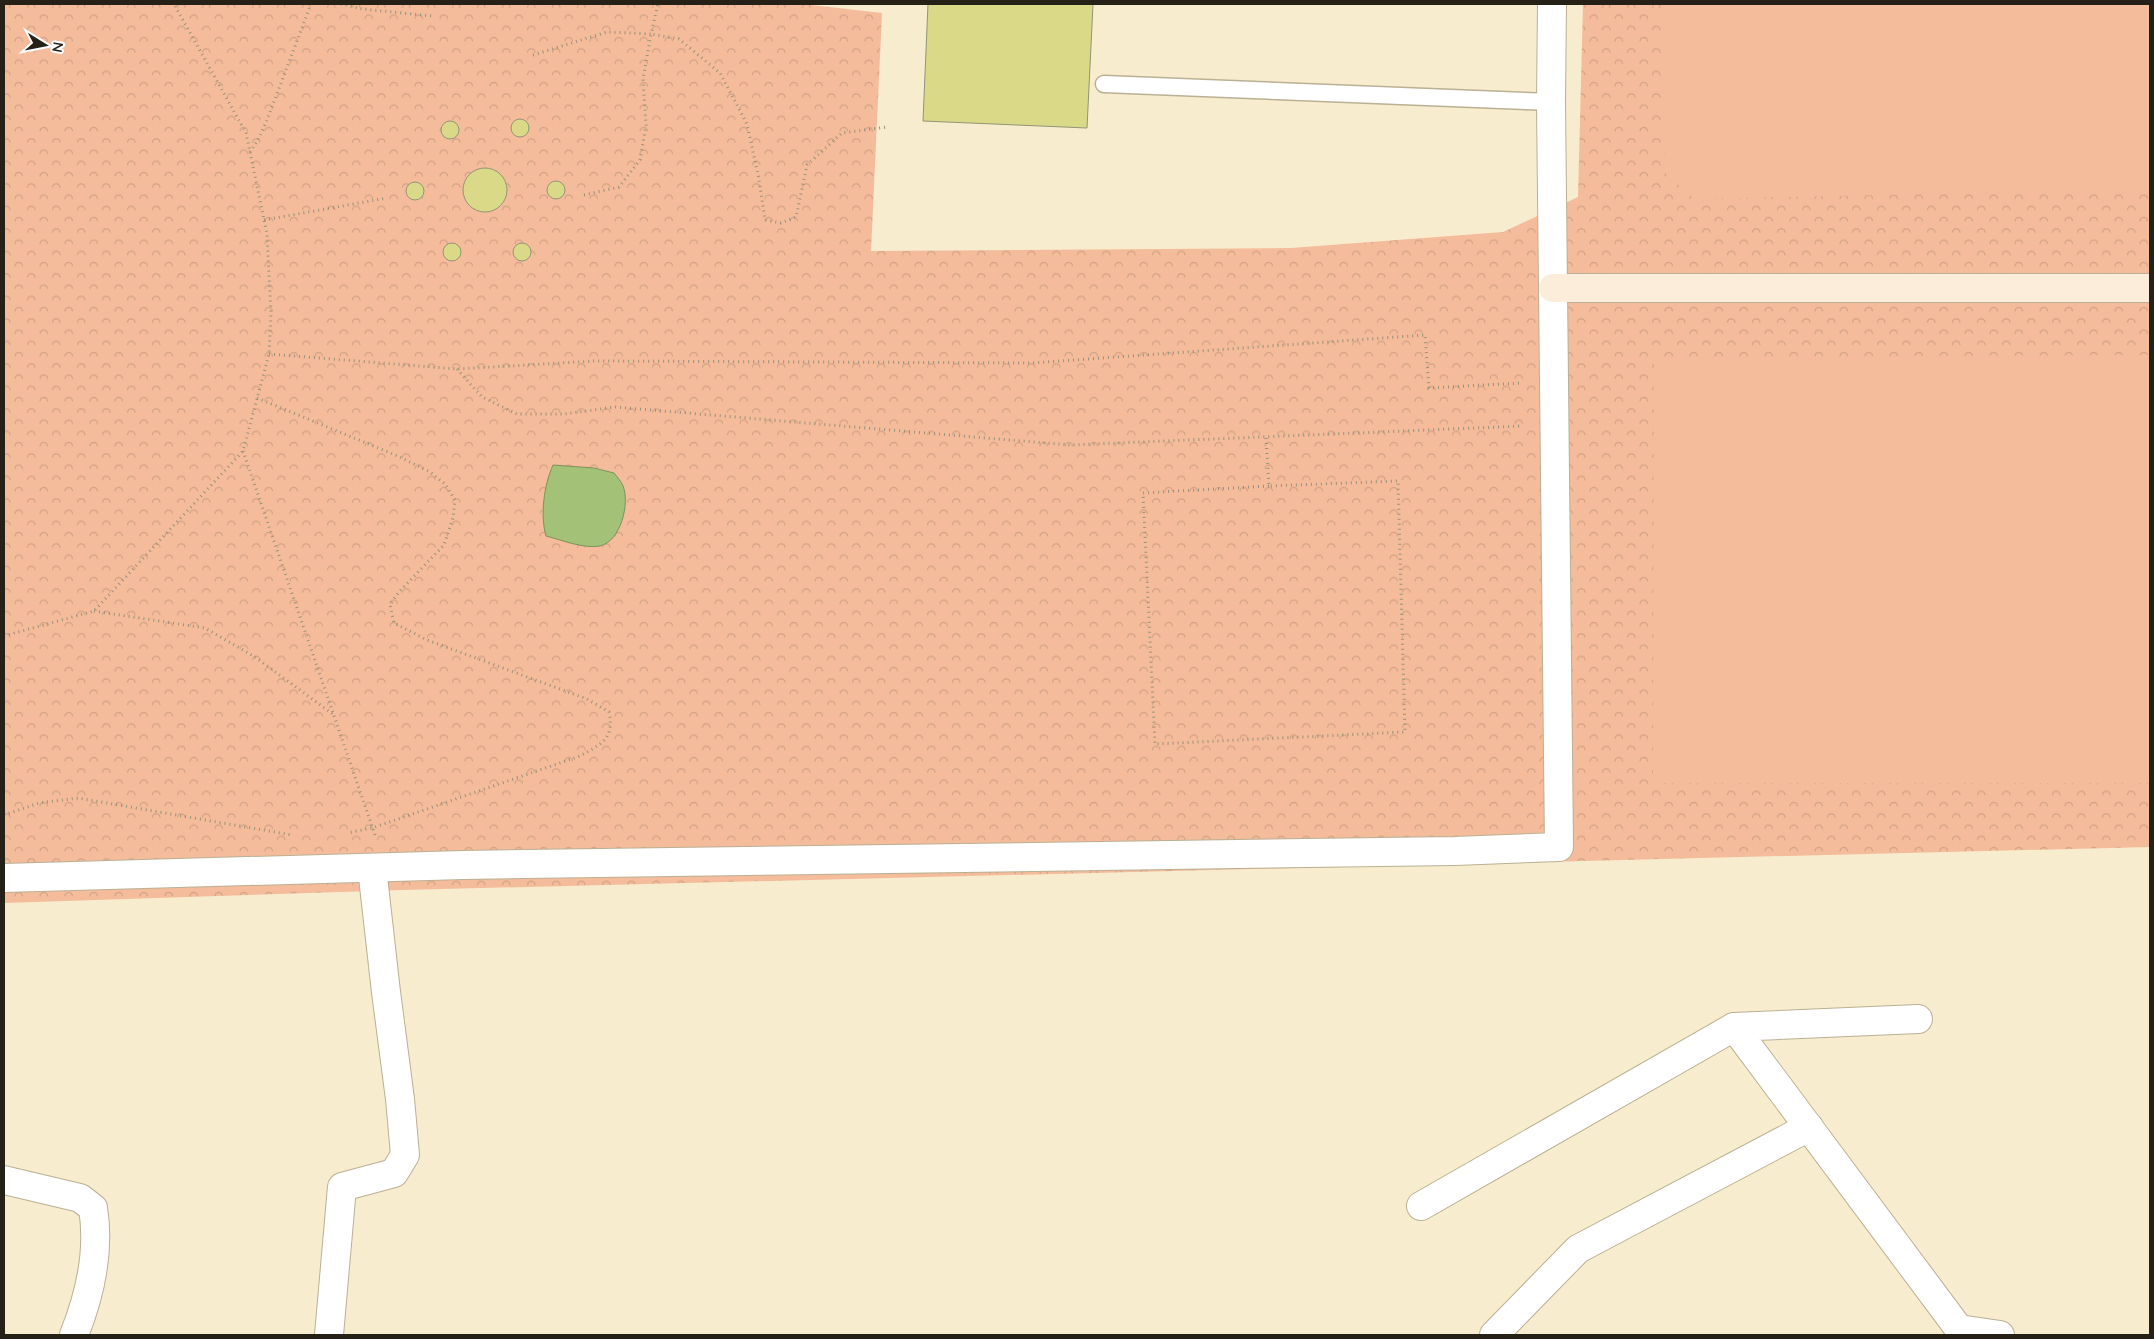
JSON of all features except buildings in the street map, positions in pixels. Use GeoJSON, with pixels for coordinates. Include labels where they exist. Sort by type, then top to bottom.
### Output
{"type":"FeatureCollection","features":[{"type":"Feature","properties":{"kind":"street"},"geometry":{"type":"LineString","coordinates":[[4,881],[374,855],[1455,851],[1559,847],[1552,4]]}},
{"type":"Feature","properties":{"kind":"street"},"geometry":{"type":"LineString","coordinates":[[1554,288],[2150,288]]}},
{"type":"Feature","properties":{"kind":"street"},"geometry":{"type":"LineString","coordinates":[[329,1335],[342,1187],[394,1172],[405,1155],[400,1099],[386,992],[374,855]]}},
{"type":"Feature","properties":{"kind":"street"},"geometry":{"type":"LineString","coordinates":[[1421,1206],[1734,1027],[1918,1019]]}},
{"type":"Feature","properties":{"kind":"street"},"geometry":{"type":"LineString","coordinates":[[1734,1027],[1959,1329],[2000,1335]]}},
{"type":"Feature","properties":{"kind":"street"},"geometry":{"type":"LineString","coordinates":[[1494,1335],[1578,1249],[1809,1127]]}},
{"type":"Feature","properties":{"kind":"street"},"geometry":{"type":"LineString","coordinates":[[4,1180],[80,1198],[93,1208],[96,1224],[93,1270],[86,1303],[74,1335]]}},
{"type":"Feature","properties":{"kind":"lane"},"geometry":{"type":"LineString","coordinates":[[1104,84],[1552,102]]}},
{"type":"Feature","properties":{"kind":"path"},"geometry":{"type":"LineString","coordinates":[[94,611],[243,451],[269,354],[271,314],[267,234],[246,132],[174,4]]}},
{"type":"Feature","properties":{"kind":"path"},"geometry":{"type":"LineString","coordinates":[[250,152],[267,120],[311,4]]}},
{"type":"Feature","properties":{"kind":"path"},"geometry":{"type":"LineString","coordinates":[[341,4],[362,9],[432,16]]}},
{"type":"Feature","properties":{"kind":"path"},"geometry":{"type":"LineString","coordinates":[[584,195],[619,187],[640,160],[646,124],[643,79],[658,4]]}},
{"type":"Feature","properties":{"kind":"path"},"geometry":{"type":"LineString","coordinates":[[533,54],[607,32],[651,34],[679,39],[720,73],[747,124],[759,179],[765,220],[781,223],[796,217],[807,165],[842,133],[887,127]]}},
{"type":"Feature","properties":{"kind":"path"},"geometry":{"type":"LineString","coordinates":[[264,220],[387,198]]}},
{"type":"Feature","properties":{"kind":"path"},"geometry":{"type":"LineString","coordinates":[[269,354],[457,369],[595,361],[1032,362],[1425,335],[1429,388],[1554,382]]}},
{"type":"Feature","properties":{"kind":"path"},"geometry":{"type":"LineString","coordinates":[[457,369],[482,398],[517,414],[564,414],[615,407],[1070,445],[1555,425]]}},
{"type":"Feature","properties":{"kind":"path"},"geometry":{"type":"LineString","coordinates":[[257,398],[339,431],[430,472],[445,484],[455,500],[453,518],[444,545],[398,593],[390,605],[394,623],[427,640],[587,699],[609,712],[612,726],[604,742],[580,756],[372,828],[342,835]]}},
{"type":"Feature","properties":{"kind":"path"},"geometry":{"type":"LineString","coordinates":[[1266,438],[1269,486]]}},
{"type":"Feature","properties":{"kind":"path"},"geometry":{"type":"LineString","coordinates":[[243,451],[335,715],[372,828],[374,855]]}},
{"type":"Feature","properties":{"kind":"path"},"geometry":{"type":"LineString","coordinates":[[1398,481],[1405,732],[1155,744],[1143,493],[1269,486],[1398,481]]}},
{"type":"Feature","properties":{"kind":"path"},"geometry":{"type":"LineString","coordinates":[[4,636],[94,611],[205,628],[255,656],[335,715]]}},
{"type":"Feature","properties":{"kind":"path"},"geometry":{"type":"LineString","coordinates":[[4,815],[39,803],[78,798],[294,835]]}},
{"type":"Feature","properties":{"kind":"green space"},"geometry":{"type":"Polygon","coordinates":[[[4,4],[803,4],[882,13],[871,251],[1291,248],[1503,232],[1578,197],[1583,4],[2150,4],[2150,847],[402,890],[4,903],[4,4]]]}},
{"type":"Feature","properties":{"kind":"green space"},"geometry":{"type":"Polygon","coordinates":[[[1661,4],[2150,4],[2150,189],[1694,199],[1665,173],[1661,4]]]}},
{"type":"Feature","properties":{"kind":"green space"},"geometry":{"type":"Polygon","coordinates":[[[2150,355],[2150,783],[1653,783],[1654,357],[2150,355]]]}},
{"type":"Feature","properties":{"kind":"shaded area"},"geometry":{"type":"Polygon","coordinates":[[[553,465],[594,468],[614,473],[620,481],[625,493],[624,511],[618,529],[607,543],[593,547],[573,544],[546,536],[543,510],[547,482],[553,465]]]}}]}
